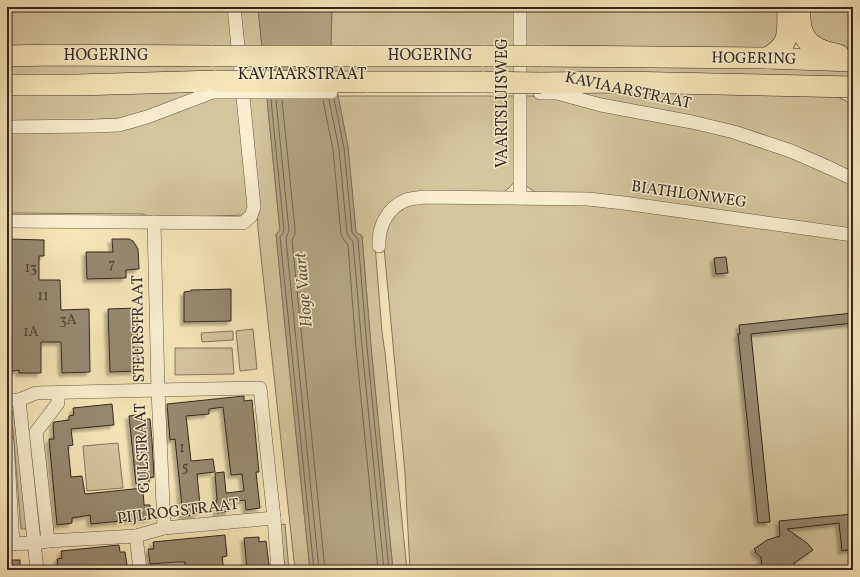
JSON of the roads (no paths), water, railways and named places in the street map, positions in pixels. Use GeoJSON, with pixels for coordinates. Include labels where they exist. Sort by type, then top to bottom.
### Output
{"type":"FeatureCollection","features":[{"type":"Feature","properties":{"kind":"highway"},"geometry":{"type":"LineString","coordinates":[[767,58],[775,54],[780,49],[786,39],[788,7]]}},
{"type":"Feature","properties":{"kind":"highway"},"geometry":{"type":"LineString","coordinates":[[800,7],[801,30],[807,41],[818,49],[853,59]]}},
{"type":"Feature","properties":{"kind":"highway","name":"HOGERING"},"geometry":{"type":"LineString","coordinates":[[7,56],[542,56],[853,59]]}},
{"type":"Feature","properties":{"kind":"highway","name":"HOGERING"},"geometry":{"type":"LineString","coordinates":[[7,85],[540,88],[621,82],[853,87]]}},
{"type":"Feature","properties":{"kind":"highway"},"geometry":{"type":"LineString","coordinates":[[816,86],[853,100]]}},
{"type":"Feature","properties":{"kind":"street"},"geometry":{"type":"LineString","coordinates":[[7,221],[243,223],[251,216],[254,207],[234,7]]}},
{"type":"Feature","properties":{"kind":"street","name":"VAARTSLUISWEG"},"geometry":{"type":"LineString","coordinates":[[520,7],[520,198]]}},
{"type":"Feature","properties":{"kind":"street"},"geometry":{"type":"LineString","coordinates":[[7,127],[94,126],[119,124],[147,117],[214,87]]}},
{"type":"Feature","properties":{"kind":"street","name":"KAVIAARSTRAAT"},"geometry":{"type":"LineString","coordinates":[[540,88],[601,105],[692,122],[734,132],[791,151],[825,165],[853,179]]}},
{"type":"Feature","properties":{"kind":"street","name":"BIATHLONWEG"},"geometry":{"type":"LineString","coordinates":[[379,246],[381,229],[387,215],[400,203],[410,199],[425,197],[588,198],[853,235]]}},
{"type":"Feature","properties":{"kind":"street","name":"STEURSTRAAT"},"geometry":{"type":"LineString","coordinates":[[13,400],[36,393],[158,390],[154,222]]}},
{"type":"Feature","properties":{"kind":"street"},"geometry":{"type":"LineString","coordinates":[[158,390],[260,388],[278,570]]}},
{"type":"Feature","properties":{"kind":"street","name":"GULSTRAAT"},"geometry":{"type":"LineString","coordinates":[[158,390],[164,528]]}},
{"type":"Feature","properties":{"kind":"street"},"geometry":{"type":"LineString","coordinates":[[48,541],[36,432],[58,403],[58,393]]}},
{"type":"Feature","properties":{"kind":"street"},"geometry":{"type":"LineString","coordinates":[[13,400],[37,570]]}},
{"type":"Feature","properties":{"kind":"street"},"geometry":{"type":"LineString","coordinates":[[7,441],[10,544]]}},
{"type":"Feature","properties":{"kind":"street","name":"PIJLROGSTRAAT"},"geometry":{"type":"LineString","coordinates":[[10,544],[136,536],[164,528],[274,518]]}},
{"type":"Feature","properties":{"kind":"street"},"geometry":{"type":"LineString","coordinates":[[136,536],[140,570]]}},
{"type":"Feature","properties":{"kind":"water","name":"Hoge Vaart"},"geometry":{"type":"Polygon","coordinates":[[[258,7],[332,7],[331,42],[338,96],[348,147],[356,232],[362,236],[371,347],[393,570],[310,570],[276,234],[280,230],[258,7]]]}}]}
